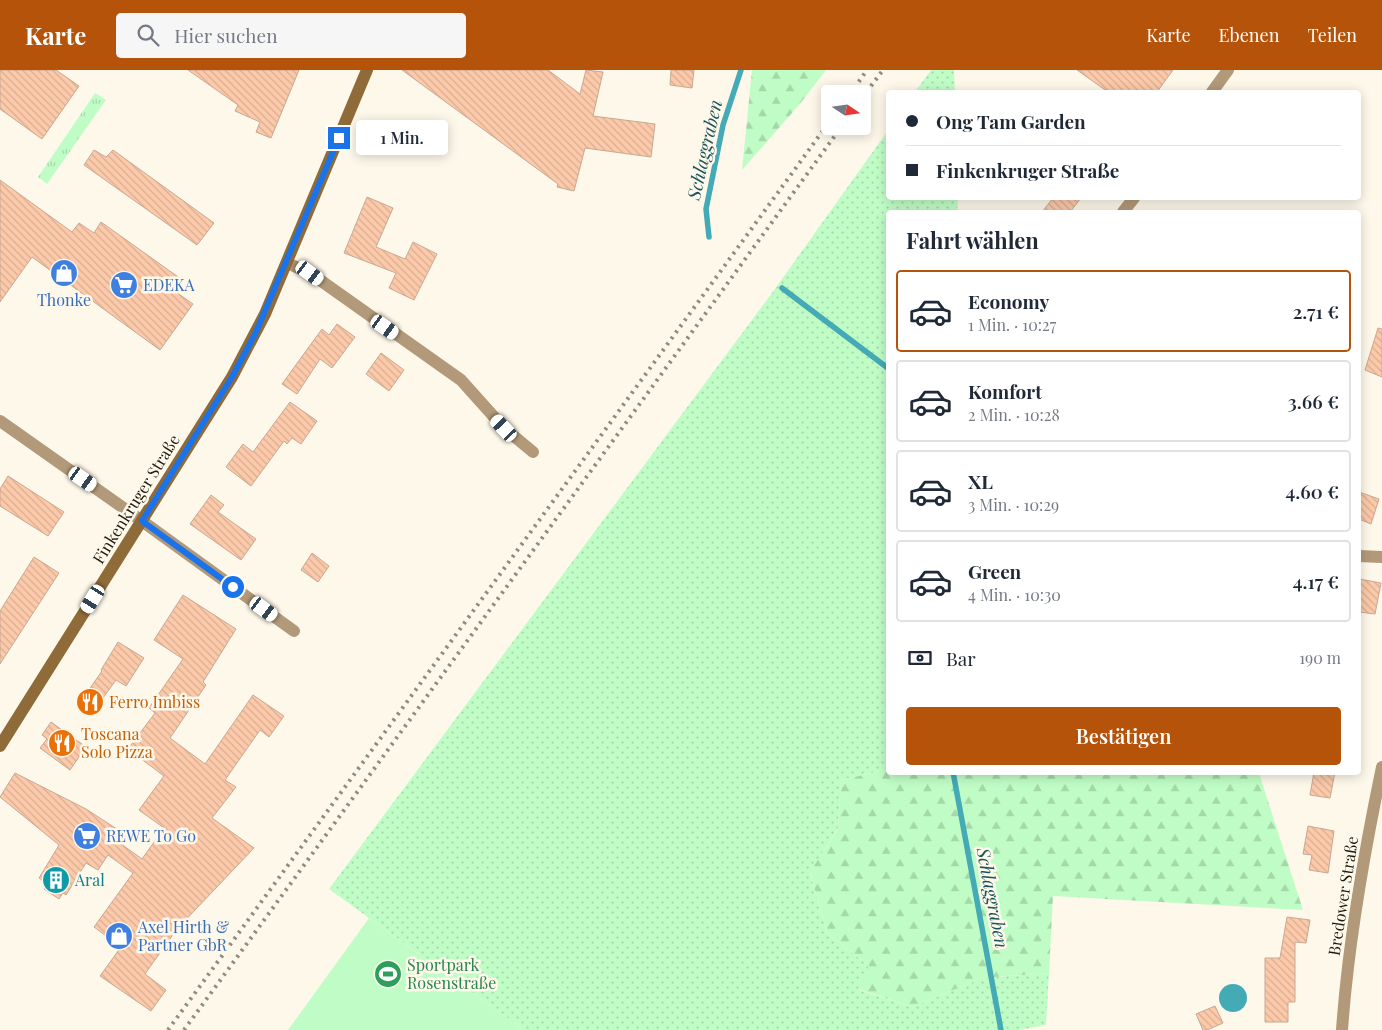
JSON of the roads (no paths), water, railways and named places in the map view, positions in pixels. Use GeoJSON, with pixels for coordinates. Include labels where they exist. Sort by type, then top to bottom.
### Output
{"type":"FeatureCollection","features":[{"type":"Feature","properties":{"kind":"street","name":"Finkenkruger Straße"},"geometry":{"type":"LineString","coordinates":[[0,746],[232,377],[255,334],[287,263],[367,70]]}},
{"type":"Feature","properties":{"kind":"street"},"geometry":{"type":"LineString","coordinates":[[1213,90],[1228,70]]}},
{"type":"Feature","properties":{"kind":"street"},"geometry":{"type":"LineString","coordinates":[[1125,210],[1132,200]]}},
{"type":"Feature","properties":{"kind":"street"},"geometry":{"type":"LineString","coordinates":[[287,263],[310,273],[461,380],[504,428],[533,452]]}},
{"type":"Feature","properties":{"kind":"street"},"geometry":{"type":"LineString","coordinates":[[0,421],[294,631]]}},
{"type":"Feature","properties":{"kind":"street"},"geometry":{"type":"LineString","coordinates":[[1361,556],[1382,557]]}},
{"type":"Feature","properties":{"kind":"street","name":"Bredower Straße"},"geometry":{"type":"LineString","coordinates":[[1342,1030],[1346,980],[1370,827],[1382,767]]}},
{"type":"Feature","properties":{"kind":"water"},"geometry":{"type":"Polygon","coordinates":[[[1233,984],[1243,988],[1247,998],[1243,1008],[1233,1012],[1223,1008],[1219,998],[1223,988],[1233,984]]]}},
{"type":"Feature","properties":{"kind":"waterway","name":"Schlaggraben"},"geometry":{"type":"LineString","coordinates":[[709,237],[706,209],[723,125],[741,70]]}},
{"type":"Feature","properties":{"kind":"waterway","name":"Schlaggraben"},"geometry":{"type":"LineString","coordinates":[[782,288],[886,367]]}},
{"type":"Feature","properties":{"kind":"waterway","name":"Schlaggraben"},"geometry":{"type":"LineString","coordinates":[[954,775],[1001,1030]]}},
{"type":"Feature","properties":{"kind":"railway"},"geometry":{"type":"LineString","coordinates":[[856,85],[867,70]]}},
{"type":"Feature","properties":{"kind":"railway"},"geometry":{"type":"LineString","coordinates":[[871,86],[883,70]]}},
{"type":"Feature","properties":{"kind":"railway"},"geometry":{"type":"LineString","coordinates":[[168,1030],[821,133]]}},
{"type":"Feature","properties":{"kind":"railway"},"geometry":{"type":"LineString","coordinates":[[184,1030],[835,135]]}},
{"type":"Feature","properties":{"kind":"place","name":"Thonke"},"geometry":{"type":"Point","coordinates":[64,273]}},
{"type":"Feature","properties":{"kind":"place","name":"EDEKA"},"geometry":{"type":"Point","coordinates":[124,285]}},
{"type":"Feature","properties":{"kind":"place","name":"Ferro Imbiss"},"geometry":{"type":"Point","coordinates":[90,702]}},
{"type":"Feature","properties":{"kind":"place","name":"Toscana Solo Pizza"},"geometry":{"type":"Point","coordinates":[62,743]}},
{"type":"Feature","properties":{"kind":"place","name":"REWE To Go"},"geometry":{"type":"Point","coordinates":[87,836]}},
{"type":"Feature","properties":{"kind":"place","name":"Aral"},"geometry":{"type":"Point","coordinates":[56,880]}},
{"type":"Feature","properties":{"kind":"place","name":"Axel Hirth & Partner GbR"},"geometry":{"type":"Point","coordinates":[119,936]}},
{"type":"Feature","properties":{"kind":"place","name":"Sportpark Rosenstraße"},"geometry":{"type":"Point","coordinates":[388,974]}}]}
